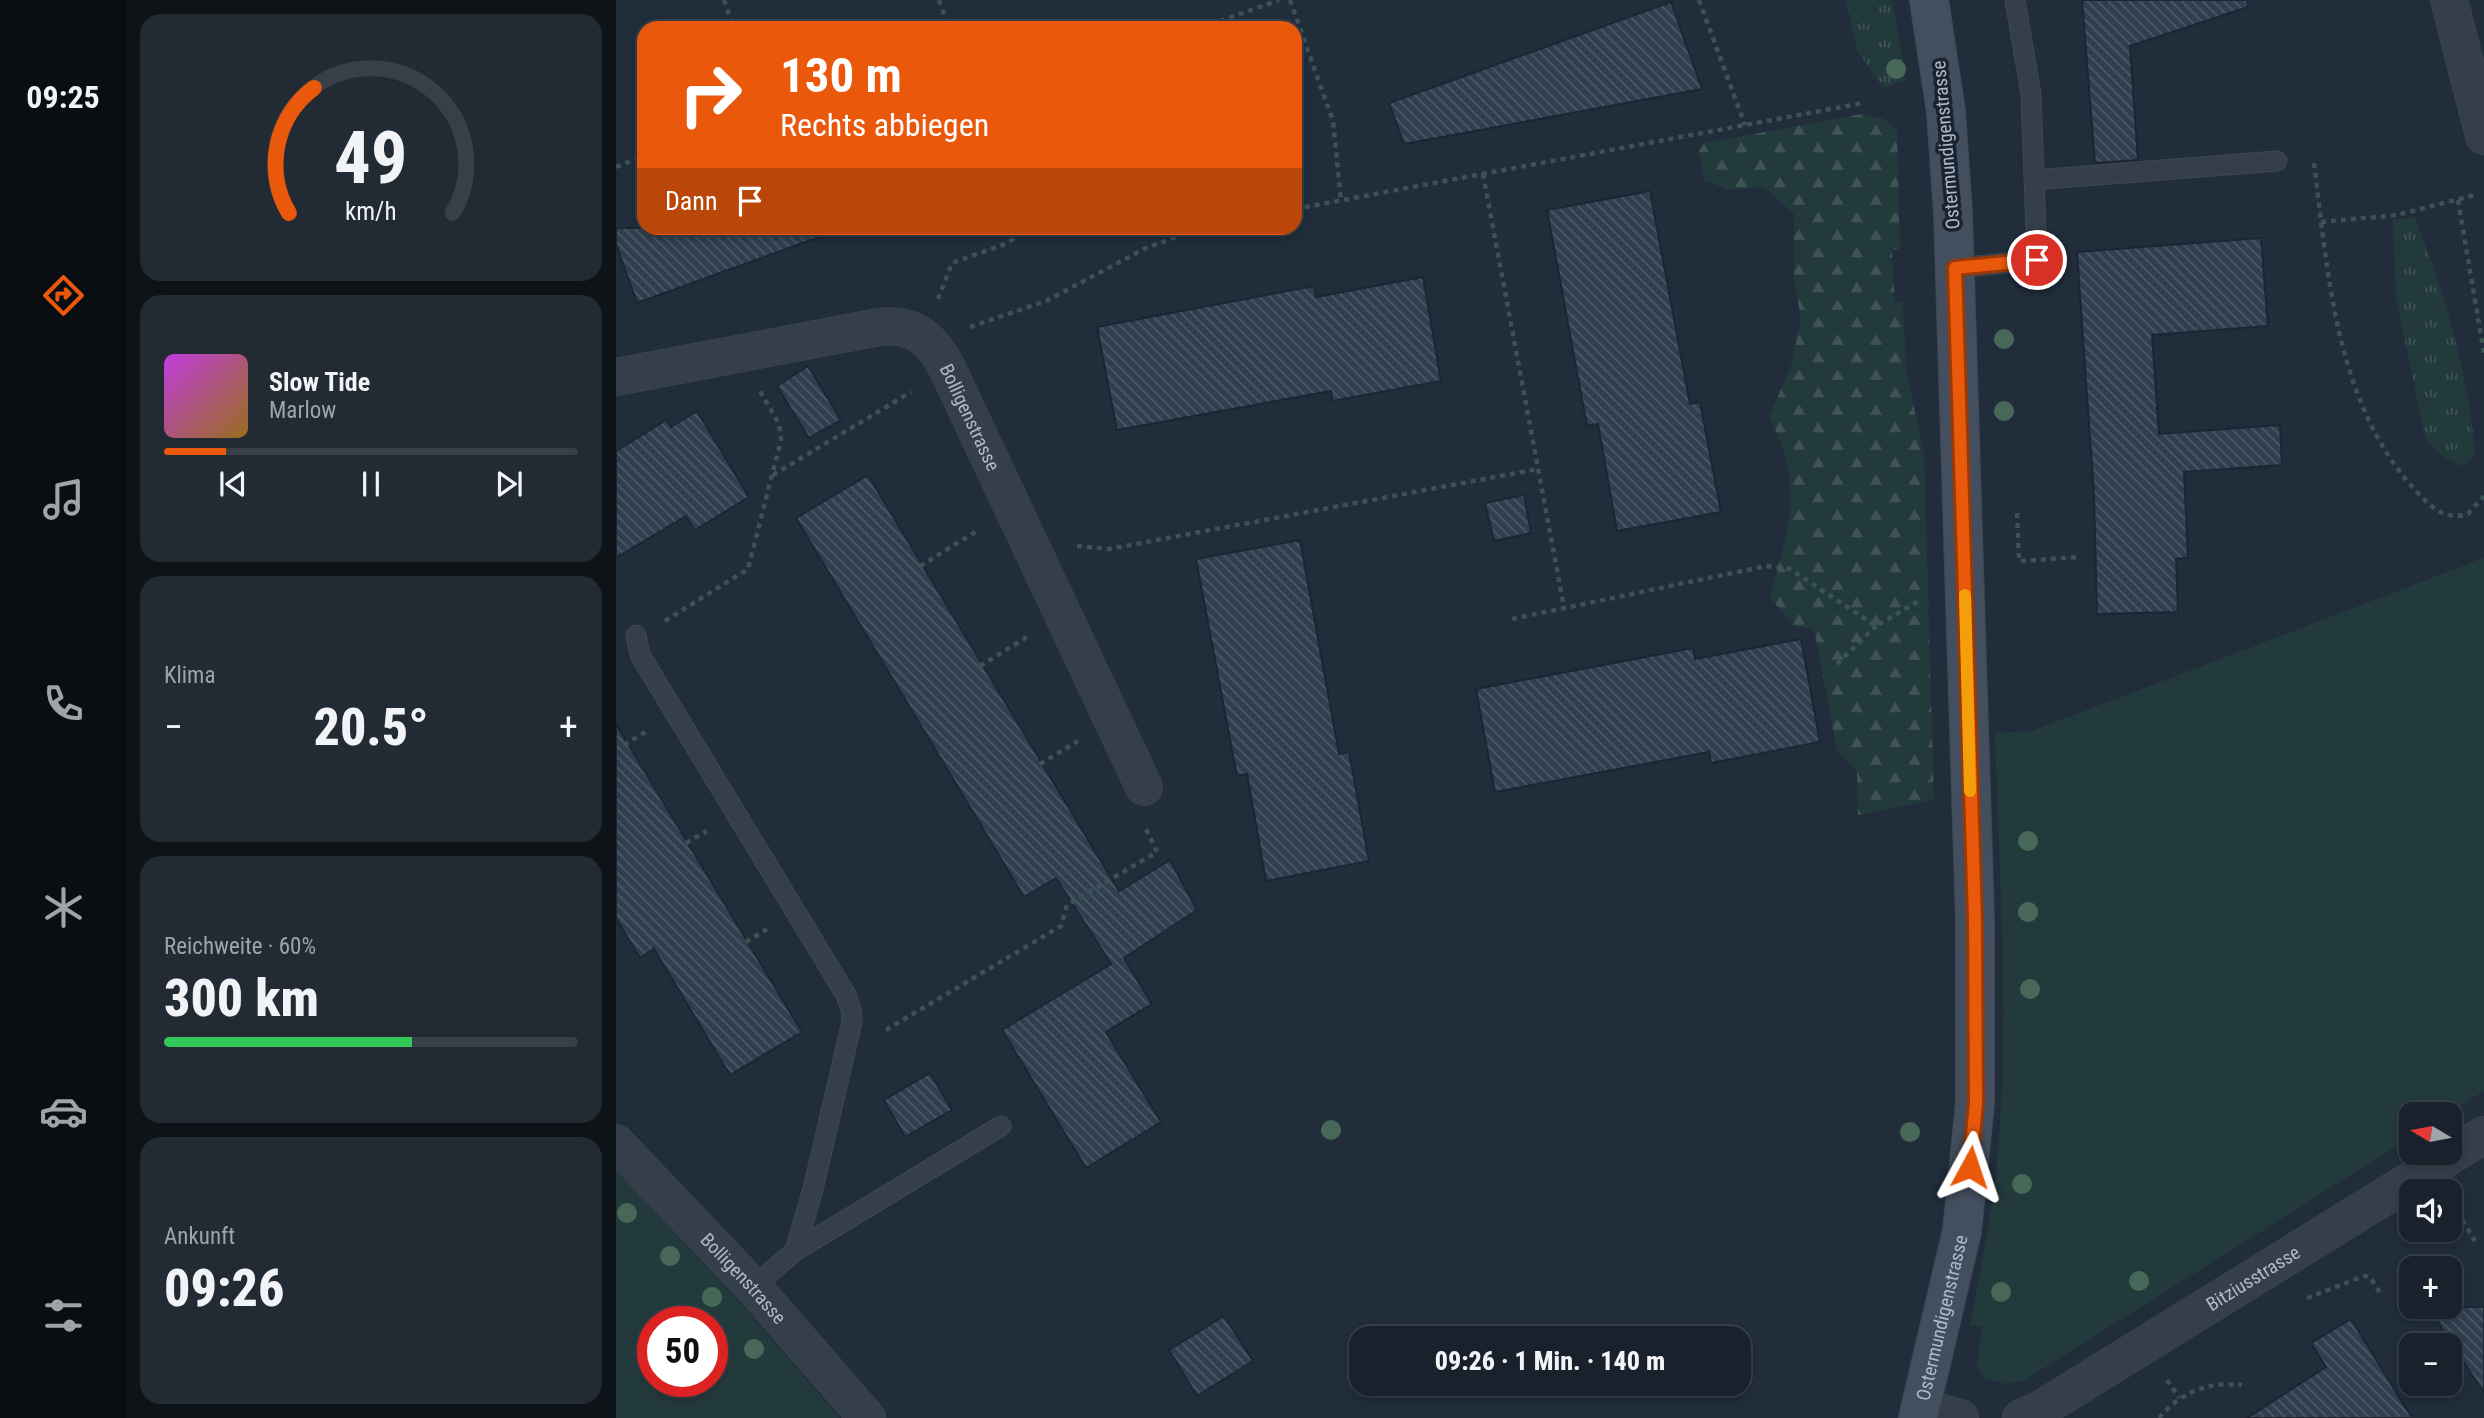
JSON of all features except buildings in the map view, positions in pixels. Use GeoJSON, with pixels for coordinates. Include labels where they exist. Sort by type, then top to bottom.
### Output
{"type":"FeatureCollection","features":[{"type":"Feature","properties":{"kind":"main road","name":"Ostermundigenstrasse"},"geometry":{"type":"LineString","coordinates":[[1919,1413],[1962,1231],[1976,1103],[1975,920],[1950,149],[1929,0]]}},
{"type":"Feature","properties":{"kind":"street"},"geometry":{"type":"LineString","coordinates":[[2449,0],[2484,135]]}},
{"type":"Feature","properties":{"kind":"street"},"geometry":{"type":"LineString","coordinates":[[616,377],[888,326],[935,350]]}},
{"type":"Feature","properties":{"kind":"street","name":"Bolligenstrasse"},"geometry":{"type":"LineString","coordinates":[[935,350],[1141,780]]}},
{"type":"Feature","properties":{"kind":"street","name":"Bitziusstrasse"},"geometry":{"type":"LineString","coordinates":[[2021,1418],[2041,1409],[2484,1135]]}},
{"type":"Feature","properties":{"kind":"street","name":"Bolligenstrasse"},"geometry":{"type":"LineString","coordinates":[[616,1143],[753,1287],[867,1418]]}},
{"type":"Feature","properties":{"kind":"street"},"geometry":{"type":"LineString","coordinates":[[1919,1413],[1960,1418]]}},
{"type":"Feature","properties":{"kind":"lane"},"geometry":{"type":"LineString","coordinates":[[1955,268],[2037,260],[2031,94],[2015,0]]}},
{"type":"Feature","properties":{"kind":"lane"},"geometry":{"type":"LineString","coordinates":[[2034,180],[2277,162]]}},
{"type":"Feature","properties":{"kind":"lane"},"geometry":{"type":"LineString","coordinates":[[636,635],[640,656],[846,995],[851,1009],[849,1031],[813,1189],[795,1251]]}},
{"type":"Feature","properties":{"kind":"lane"},"geometry":{"type":"LineString","coordinates":[[753,1287],[795,1251],[1001,1126]]}},
{"type":"Feature","properties":{"kind":"path"},"geometry":{"type":"LineString","coordinates":[[724,0],[732,21]]}},
{"type":"Feature","properties":{"kind":"path"},"geometry":{"type":"LineString","coordinates":[[939,0],[947,21]]}},
{"type":"Feature","properties":{"kind":"path"},"geometry":{"type":"LineString","coordinates":[[1220,21],[1279,0]]}},
{"type":"Feature","properties":{"kind":"path"},"geometry":{"type":"LineString","coordinates":[[1290,0],[1297,21]]}},
{"type":"Feature","properties":{"kind":"path"},"geometry":{"type":"LineString","coordinates":[[1699,0],[1745,125]]}},
{"type":"Feature","properties":{"kind":"path"},"geometry":{"type":"LineString","coordinates":[[1302,34],[1333,121],[1341,200]]}},
{"type":"Feature","properties":{"kind":"path"},"geometry":{"type":"LineString","coordinates":[[1302,207],[1863,103]]}},
{"type":"Feature","properties":{"kind":"path"},"geometry":{"type":"LineString","coordinates":[[616,167],[637,159]]}},
{"type":"Feature","properties":{"kind":"path"},"geometry":{"type":"LineString","coordinates":[[2277,162],[2313,159],[2321,222],[2348,363],[2364,412],[2382,447],[2405,480],[2428,504],[2445,515],[2468,514],[2484,496]]}},
{"type":"Feature","properties":{"kind":"path"},"geometry":{"type":"LineString","coordinates":[[1483,174],[1564,607]]}},
{"type":"Feature","properties":{"kind":"path"},"geometry":{"type":"LineString","coordinates":[[2321,222],[2397,215],[2475,195]]}},
{"type":"Feature","properties":{"kind":"path"},"geometry":{"type":"LineString","coordinates":[[2458,200],[2484,353]]}},
{"type":"Feature","properties":{"kind":"path"},"geometry":{"type":"LineString","coordinates":[[935,350],[952,263],[1008,243],[1014,235]]}},
{"type":"Feature","properties":{"kind":"path"},"geometry":{"type":"LineString","coordinates":[[773,475],[959,331],[1046,301],[1144,249],[1181,235]]}},
{"type":"Feature","properties":{"kind":"path"},"geometry":{"type":"LineString","coordinates":[[636,635],[647,632],[748,569],[773,475],[780,430],[754,382],[748,352]]}},
{"type":"Feature","properties":{"kind":"path"},"geometry":{"type":"LineString","coordinates":[[920,566],[1021,525],[1109,549],[1538,469]]}},
{"type":"Feature","properties":{"kind":"path"},"geometry":{"type":"LineString","coordinates":[[2017,513],[2019,561],[2080,557]]}},
{"type":"Feature","properties":{"kind":"path"},"geometry":{"type":"LineString","coordinates":[[1512,618],[1766,566],[1790,569],[1876,626]]}},
{"type":"Feature","properties":{"kind":"path"},"geometry":{"type":"LineString","coordinates":[[1837,664],[1876,626],[1925,598]]}},
{"type":"Feature","properties":{"kind":"path"},"geometry":{"type":"LineString","coordinates":[[980,666],[1063,615]]}},
{"type":"Feature","properties":{"kind":"path"},"geometry":{"type":"LineString","coordinates":[[849,1031],[873,1037],[957,990],[1061,926],[1067,905],[1157,852],[1129,794],[1141,780]]}},
{"type":"Feature","properties":{"kind":"path"},"geometry":{"type":"LineString","coordinates":[[2462,1220],[2475,1241]]}},
{"type":"Feature","properties":{"kind":"path"},"geometry":{"type":"LineString","coordinates":[[2301,1300],[2364,1276],[2370,1277],[2382,1296]]}},
{"type":"Feature","properties":{"kind":"path"},"geometry":{"type":"LineString","coordinates":[[2159,1418],[2177,1395],[2205,1387],[2242,1385]]}},
{"type":"Feature","properties":{"kind":"green space"},"geometry":{"type":"Polygon","coordinates":[[[1846,0],[1892,0],[1906,80],[1883,88],[1857,50],[1846,0]]]}},
{"type":"Feature","properties":{"kind":"green space"},"geometry":{"type":"Polygon","coordinates":[[[1863,114],[1884,119],[1897,130],[1900,249],[1892,250],[1895,302],[1903,301],[1906,370],[1924,454],[1934,800],[1858,815],[1857,772],[1837,750],[1814,629],[1794,626],[1770,597],[1788,527],[1790,507],[1787,465],[1769,417],[1791,366],[1801,319],[1794,278],[1794,214],[1764,187],[1729,190],[1704,180],[1699,151],[1704,143],[1863,114]]]}},
{"type":"Feature","properties":{"kind":"green space"},"geometry":{"type":"Polygon","coordinates":[[[2415,217],[2454,333],[2467,393],[2475,454],[2463,466],[2440,455],[2425,437],[2396,298],[2393,220],[2415,217]]]}},
{"type":"Feature","properties":{"kind":"green space"},"geometry":{"type":"Polygon","coordinates":[[[2484,558],[2484,1091],[2462,1105],[2462,1102],[2399,1102],[2399,1145],[2025,1380],[2007,1384],[1985,1379],[1977,1365],[1982,1327],[1970,1325],[1996,1173],[2003,1064],[2003,953],[1995,733],[2032,731],[2484,558]]]}},
{"type":"Feature","properties":{"kind":"green space"},"geometry":{"type":"Polygon","coordinates":[[[616,1171],[734,1296],[840,1418],[616,1418],[616,1171]]]}},
{"type":"Feature","properties":{"kind":"slow traffic"},"geometry":{"type":"LineString","coordinates":[[1965,595],[1970,791]]}},
{"type":"Feature","properties":{"kind":"route"},"geometry":{"type":"LineString","coordinates":[[1970,1167],[1976,1103],[1975,920],[1955,268],[2037,260]]}}]}
